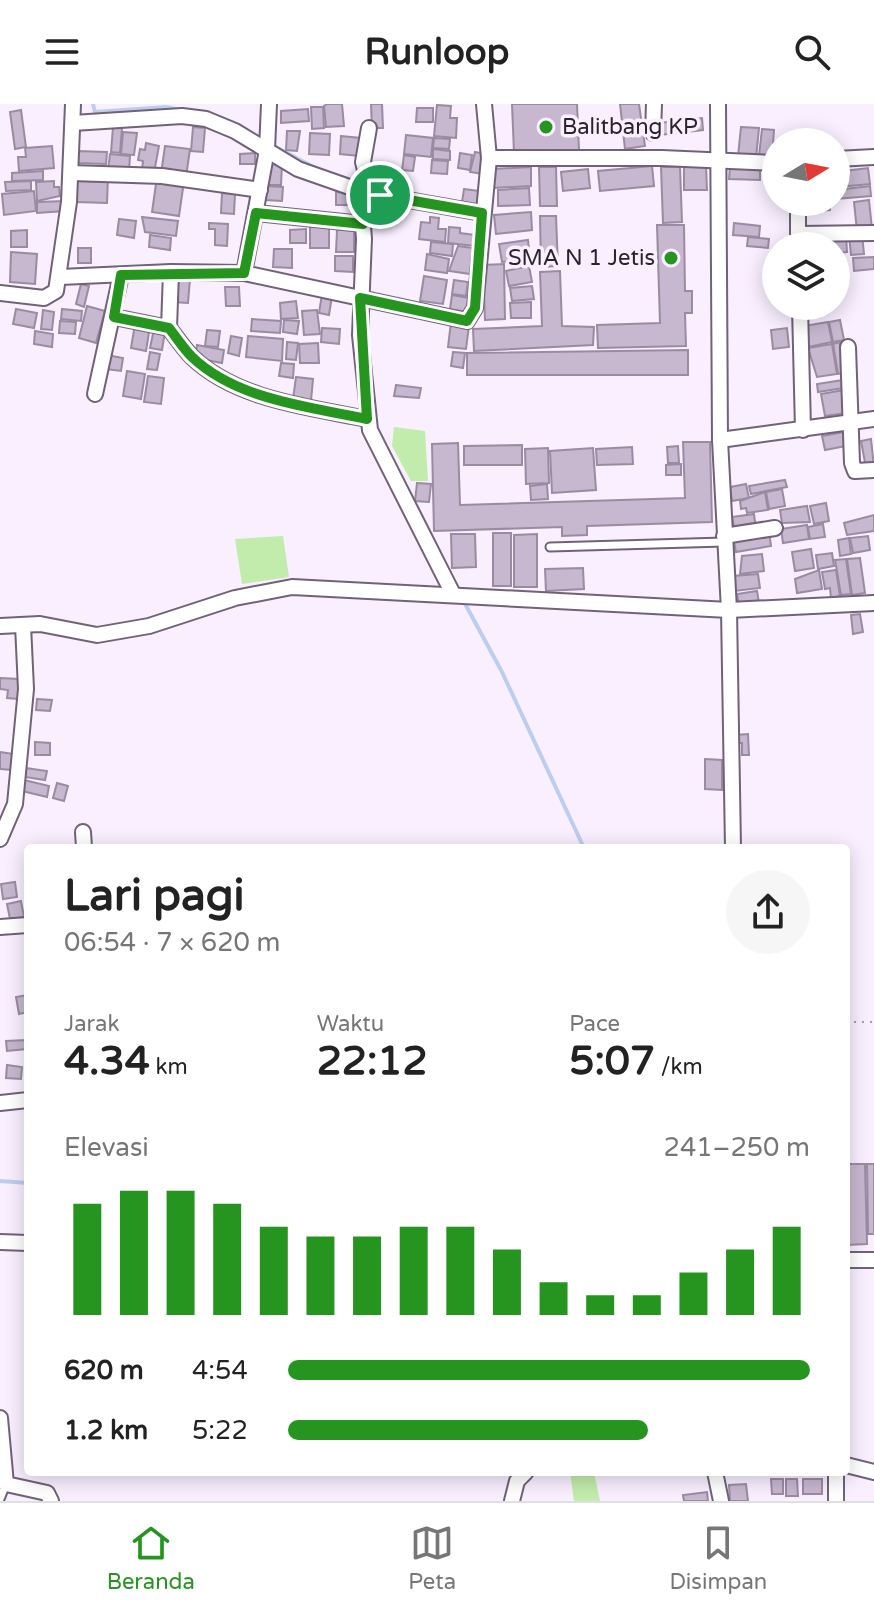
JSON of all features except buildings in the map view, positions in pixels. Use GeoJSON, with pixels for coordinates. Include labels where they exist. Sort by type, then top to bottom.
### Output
{"type":"FeatureCollection","features":[{"type":"Feature","properties":{"kind":"street"},"geometry":{"type":"LineString","coordinates":[[0,293],[51,297],[60,277],[71,173],[73,104]]}},
{"type":"Feature","properties":{"kind":"street"},"geometry":{"type":"LineString","coordinates":[[244,273],[267,144],[269,104]]}},
{"type":"Feature","properties":{"kind":"street"},"geometry":{"type":"LineString","coordinates":[[60,277],[171,272],[244,273],[467,321],[475,308],[489,158],[484,104]]}},
{"type":"Feature","properties":{"kind":"street"},"geometry":{"type":"LineString","coordinates":[[653,133],[654,104]]}},
{"type":"Feature","properties":{"kind":"street"},"geometry":{"type":"LineString","coordinates":[[718,104],[720,440],[729,610],[733,844]]}},
{"type":"Feature","properties":{"kind":"street"},"geometry":{"type":"LineString","coordinates":[[73,123],[195,117],[267,144],[298,169],[347,184],[366,197],[380,195],[482,213]]}},
{"type":"Feature","properties":{"kind":"street"},"geometry":{"type":"LineString","coordinates":[[369,128],[363,162],[366,197],[363,224],[367,299],[367,419],[459,595]]}},
{"type":"Feature","properties":{"kind":"street"},"geometry":{"type":"LineString","coordinates":[[850,158],[874,157]]}},
{"type":"Feature","properties":{"kind":"street"},"geometry":{"type":"LineString","coordinates":[[489,158],[662,158],[762,163]]}},
{"type":"Feature","properties":{"kind":"street"},"geometry":{"type":"LineString","coordinates":[[71,173],[162,176],[260,190]]}},
{"type":"Feature","properties":{"kind":"street"},"geometry":{"type":"LineString","coordinates":[[256,213],[363,224]]}},
{"type":"Feature","properties":{"kind":"street"},"geometry":{"type":"LineString","coordinates":[[850,235],[874,233]]}},
{"type":"Feature","properties":{"kind":"street"},"geometry":{"type":"LineString","coordinates":[[169,328],[171,272]]}},
{"type":"Feature","properties":{"kind":"street"},"geometry":{"type":"LineString","coordinates":[[95,394],[121,275]]}},
{"type":"Feature","properties":{"kind":"street"},"geometry":{"type":"LineString","coordinates":[[114,317],[169,328],[193,358],[218,375],[267,398],[367,419]]}},
{"type":"Feature","properties":{"kind":"street"},"geometry":{"type":"LineString","coordinates":[[800,320],[803,430]]}},
{"type":"Feature","properties":{"kind":"street"},"geometry":{"type":"LineString","coordinates":[[848,347],[853,469],[874,470]]}},
{"type":"Feature","properties":{"kind":"street"},"geometry":{"type":"LineString","coordinates":[[720,440],[874,419]]}},
{"type":"Feature","properties":{"kind":"street"},"geometry":{"type":"LineString","coordinates":[[724,539],[775,528]]}},
{"type":"Feature","properties":{"kind":"street"},"geometry":{"type":"LineString","coordinates":[[0,626],[40,624],[97,635],[128,631],[199,612],[235,598],[292,587],[729,610],[874,603]]}},
{"type":"Feature","properties":{"kind":"street"},"geometry":{"type":"LineString","coordinates":[[0,839],[15,804],[26,689],[23,625]]}},
{"type":"Feature","properties":{"kind":"street"},"geometry":{"type":"LineString","coordinates":[[83,832],[84,844]]}},
{"type":"Feature","properties":{"kind":"street"},"geometry":{"type":"LineString","coordinates":[[0,927],[24,925]]}},
{"type":"Feature","properties":{"kind":"street"},"geometry":{"type":"LineString","coordinates":[[0,1103],[24,1100]]}},
{"type":"Feature","properties":{"kind":"street"},"geometry":{"type":"LineString","coordinates":[[0,1242],[24,1243]]}},
{"type":"Feature","properties":{"kind":"street"},"geometry":{"type":"LineString","coordinates":[[850,1260],[874,1260]]}},
{"type":"Feature","properties":{"kind":"street"},"geometry":{"type":"LineString","coordinates":[[0,1418],[6,1484],[47,1493],[51,1501]]}},
{"type":"Feature","properties":{"kind":"street"},"geometry":{"type":"LineString","coordinates":[[850,1466],[874,1472]]}},
{"type":"Feature","properties":{"kind":"street"},"geometry":{"type":"LineString","coordinates":[[512,1501],[517,1481],[522,1476]]}},
{"type":"Feature","properties":{"kind":"street"},"geometry":{"type":"LineString","coordinates":[[716,1476],[721,1501]]}},
{"type":"Feature","properties":{"kind":"street"},"geometry":{"type":"LineString","coordinates":[[836,1476],[836,1501]]}},
{"type":"Feature","properties":{"kind":"lane"},"geometry":{"type":"LineString","coordinates":[[550,547],[724,539]]}},
{"type":"Feature","properties":{"kind":"lane"},"geometry":{"type":"LineString","coordinates":[[0,1499],[6,1484]]}},
{"type":"Feature","properties":{"kind":"path"},"geometry":{"type":"LineString","coordinates":[[850,1022],[874,1022]]}},
{"type":"Feature","properties":{"kind":"green space"},"geometry":{"type":"Polygon","coordinates":[[[394,427],[425,431],[428,481],[411,481],[392,446],[394,427]]]}},
{"type":"Feature","properties":{"kind":"green space"},"geometry":{"type":"Polygon","coordinates":[[[283,536],[289,577],[242,584],[235,539],[283,536]]]}},
{"type":"Feature","properties":{"kind":"green space"},"geometry":{"type":"Polygon","coordinates":[[[571,1476],[595,1476],[600,1501],[574,1501],[571,1476]]]}},
{"type":"Feature","properties":{"kind":"waterway"},"geometry":{"type":"LineString","coordinates":[[93,104],[95,112],[166,107],[180,110]]}},
{"type":"Feature","properties":{"kind":"waterway"},"geometry":{"type":"LineString","coordinates":[[270,144],[319,170]]}},
{"type":"Feature","properties":{"kind":"waterway"},"geometry":{"type":"LineString","coordinates":[[342,177],[359,185]]}},
{"type":"Feature","properties":{"kind":"waterway"},"geometry":{"type":"LineString","coordinates":[[368,203],[370,254]]}},
{"type":"Feature","properties":{"kind":"waterway"},"geometry":{"type":"LineString","coordinates":[[368,310],[368,346]]}},
{"type":"Feature","properties":{"kind":"waterway"},"geometry":{"type":"LineString","coordinates":[[463,600],[502,672],[582,844]]}},
{"type":"Feature","properties":{"kind":"waterway"},"geometry":{"type":"LineString","coordinates":[[0,1181],[24,1183]]}},
{"type":"Feature","properties":{"kind":"place","name":"Balitbang KP"},"geometry":{"type":"Point","coordinates":[546,127]}},
{"type":"Feature","properties":{"kind":"place","name":"SMA N 1 Jetis"},"geometry":{"type":"Point","coordinates":[671,258]}},
{"type":"Feature","properties":{"kind":"route"},"geometry":{"type":"LineString","coordinates":[[380,195],[482,213],[475,308],[467,321],[360,298],[367,419],[267,398],[218,375],[193,358],[169,328],[114,317],[121,275],[244,273],[256,213],[363,224],[360,197],[380,195]]}}]}
